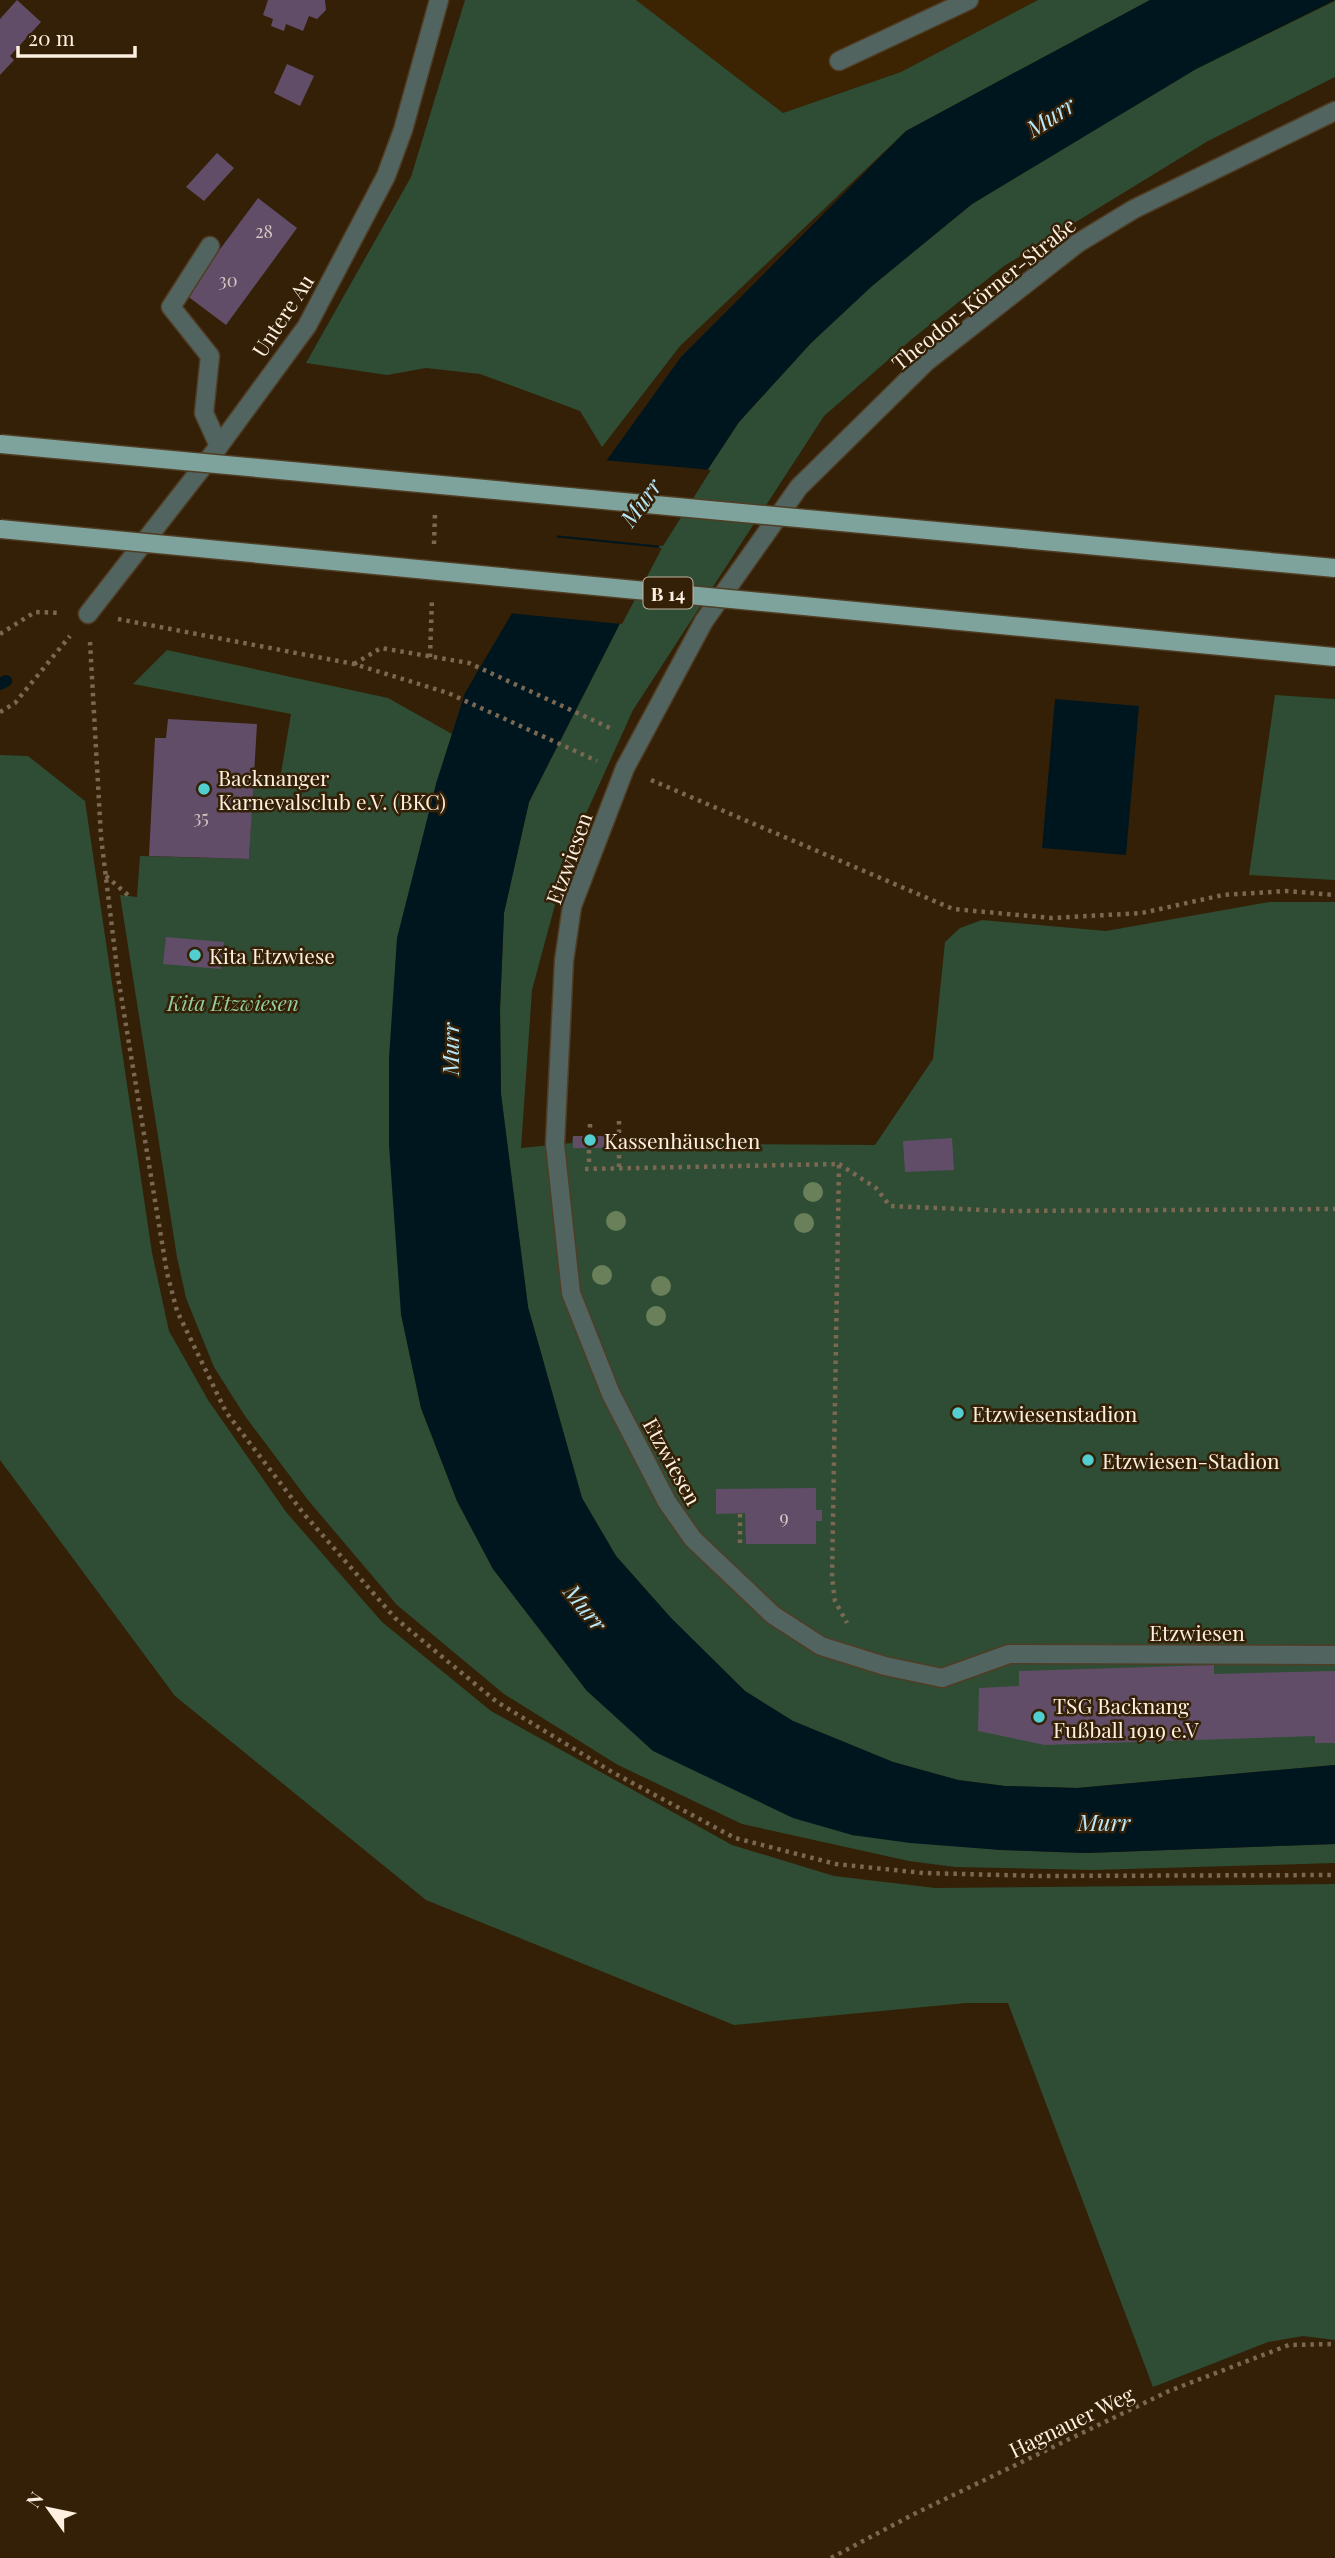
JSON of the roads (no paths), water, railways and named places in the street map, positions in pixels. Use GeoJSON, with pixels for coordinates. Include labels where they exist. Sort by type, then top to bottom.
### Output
{"type":"FeatureCollection","features":[{"type":"Feature","properties":{"kind":"main road"},"geometry":{"type":"LineString","coordinates":[[0,444],[1335,568]]}},
{"type":"Feature","properties":{"kind":"main road","name":"B 14"},"geometry":{"type":"LineString","coordinates":[[0,529],[1335,657]]}},
{"type":"Feature","properties":{"kind":"street","name":"Untere Au"},"geometry":{"type":"LineString","coordinates":[[88,614],[219,446],[307,326],[362,225],[403,130],[439,0]]}},
{"type":"Feature","properties":{"kind":"street"},"geometry":{"type":"LineString","coordinates":[[839,61],[969,0]]}},
{"type":"Feature","properties":{"kind":"street","name":"Theodor-Körner-Straße"},"geometry":{"type":"LineString","coordinates":[[640,738],[704,621],[799,488],[926,362],[1078,243],[1134,209],[1335,111]]}},
{"type":"Feature","properties":{"kind":"street"},"geometry":{"type":"LineString","coordinates":[[210,246],[171,307],[210,356],[204,413],[219,446]]}},
{"type":"Feature","properties":{"kind":"street","name":"Etzwiesen"},"geometry":{"type":"LineString","coordinates":[[640,738],[625,768],[572,906],[564,961],[557,1081],[556,1171],[571,1293],[611,1394],[667,1502],[692,1539],[773,1615],[821,1646],[885,1666],[942,1678],[1009,1654],[1335,1655]]}},
{"type":"Feature","properties":{"kind":"water","name":"Murr"},"geometry":{"type":"Polygon","coordinates":[[[1150,0],[1335,0],[1196,69],[972,204],[872,286],[811,343],[739,422],[666,533],[529,802],[504,913],[500,1009],[501,1094],[528,1307],[582,1498],[616,1556],[671,1618],[745,1691],[793,1721],[893,1762],[958,1780],[1005,1786],[1077,1788],[1335,1765],[1335,1844],[1085,1853],[910,1843],[852,1835],[793,1818],[653,1751],[587,1691],[493,1569],[457,1501],[421,1408],[401,1314],[389,1145],[389,1058],[397,938],[436,784],[465,693],[581,496],[681,357],[906,131],[1150,0]]]}},
{"type":"Feature","properties":{"kind":"water"},"geometry":{"type":"Polygon","coordinates":[[[1055,699],[1139,706],[1126,855],[1042,848],[1055,699]]]}},
{"type":"Feature","properties":{"kind":"waterway"},"geometry":{"type":"LineString","coordinates":[[0,684],[6,681]]}},
{"type":"Feature","properties":{"kind":"place","name":"Backnanger Karnevalsclub e.V. (BKC)"},"geometry":{"type":"Point","coordinates":[204,789]}},
{"type":"Feature","properties":{"kind":"place","name":"Kita Etzwiese"},"geometry":{"type":"Point","coordinates":[195,955]}},
{"type":"Feature","properties":{"kind":"place","name":"Kassenhäuschen"},"geometry":{"type":"Point","coordinates":[590,1140]}},
{"type":"Feature","properties":{"kind":"place","name":"Etzwiesenstadion"},"geometry":{"type":"Point","coordinates":[958,1413]}},
{"type":"Feature","properties":{"kind":"place","name":"Etzwiesen-Stadion"},"geometry":{"type":"Point","coordinates":[1088,1460]}},
{"type":"Feature","properties":{"kind":"place","name":"TSG Backnang Fußball 1919 e.V"},"geometry":{"type":"Point","coordinates":[1039,1717]}},
{"type":"Feature","properties":{"kind":"park label","name":"Kita Etzwiesen"},"geometry":{"type":"Point","coordinates":[233,1002]}}]}
